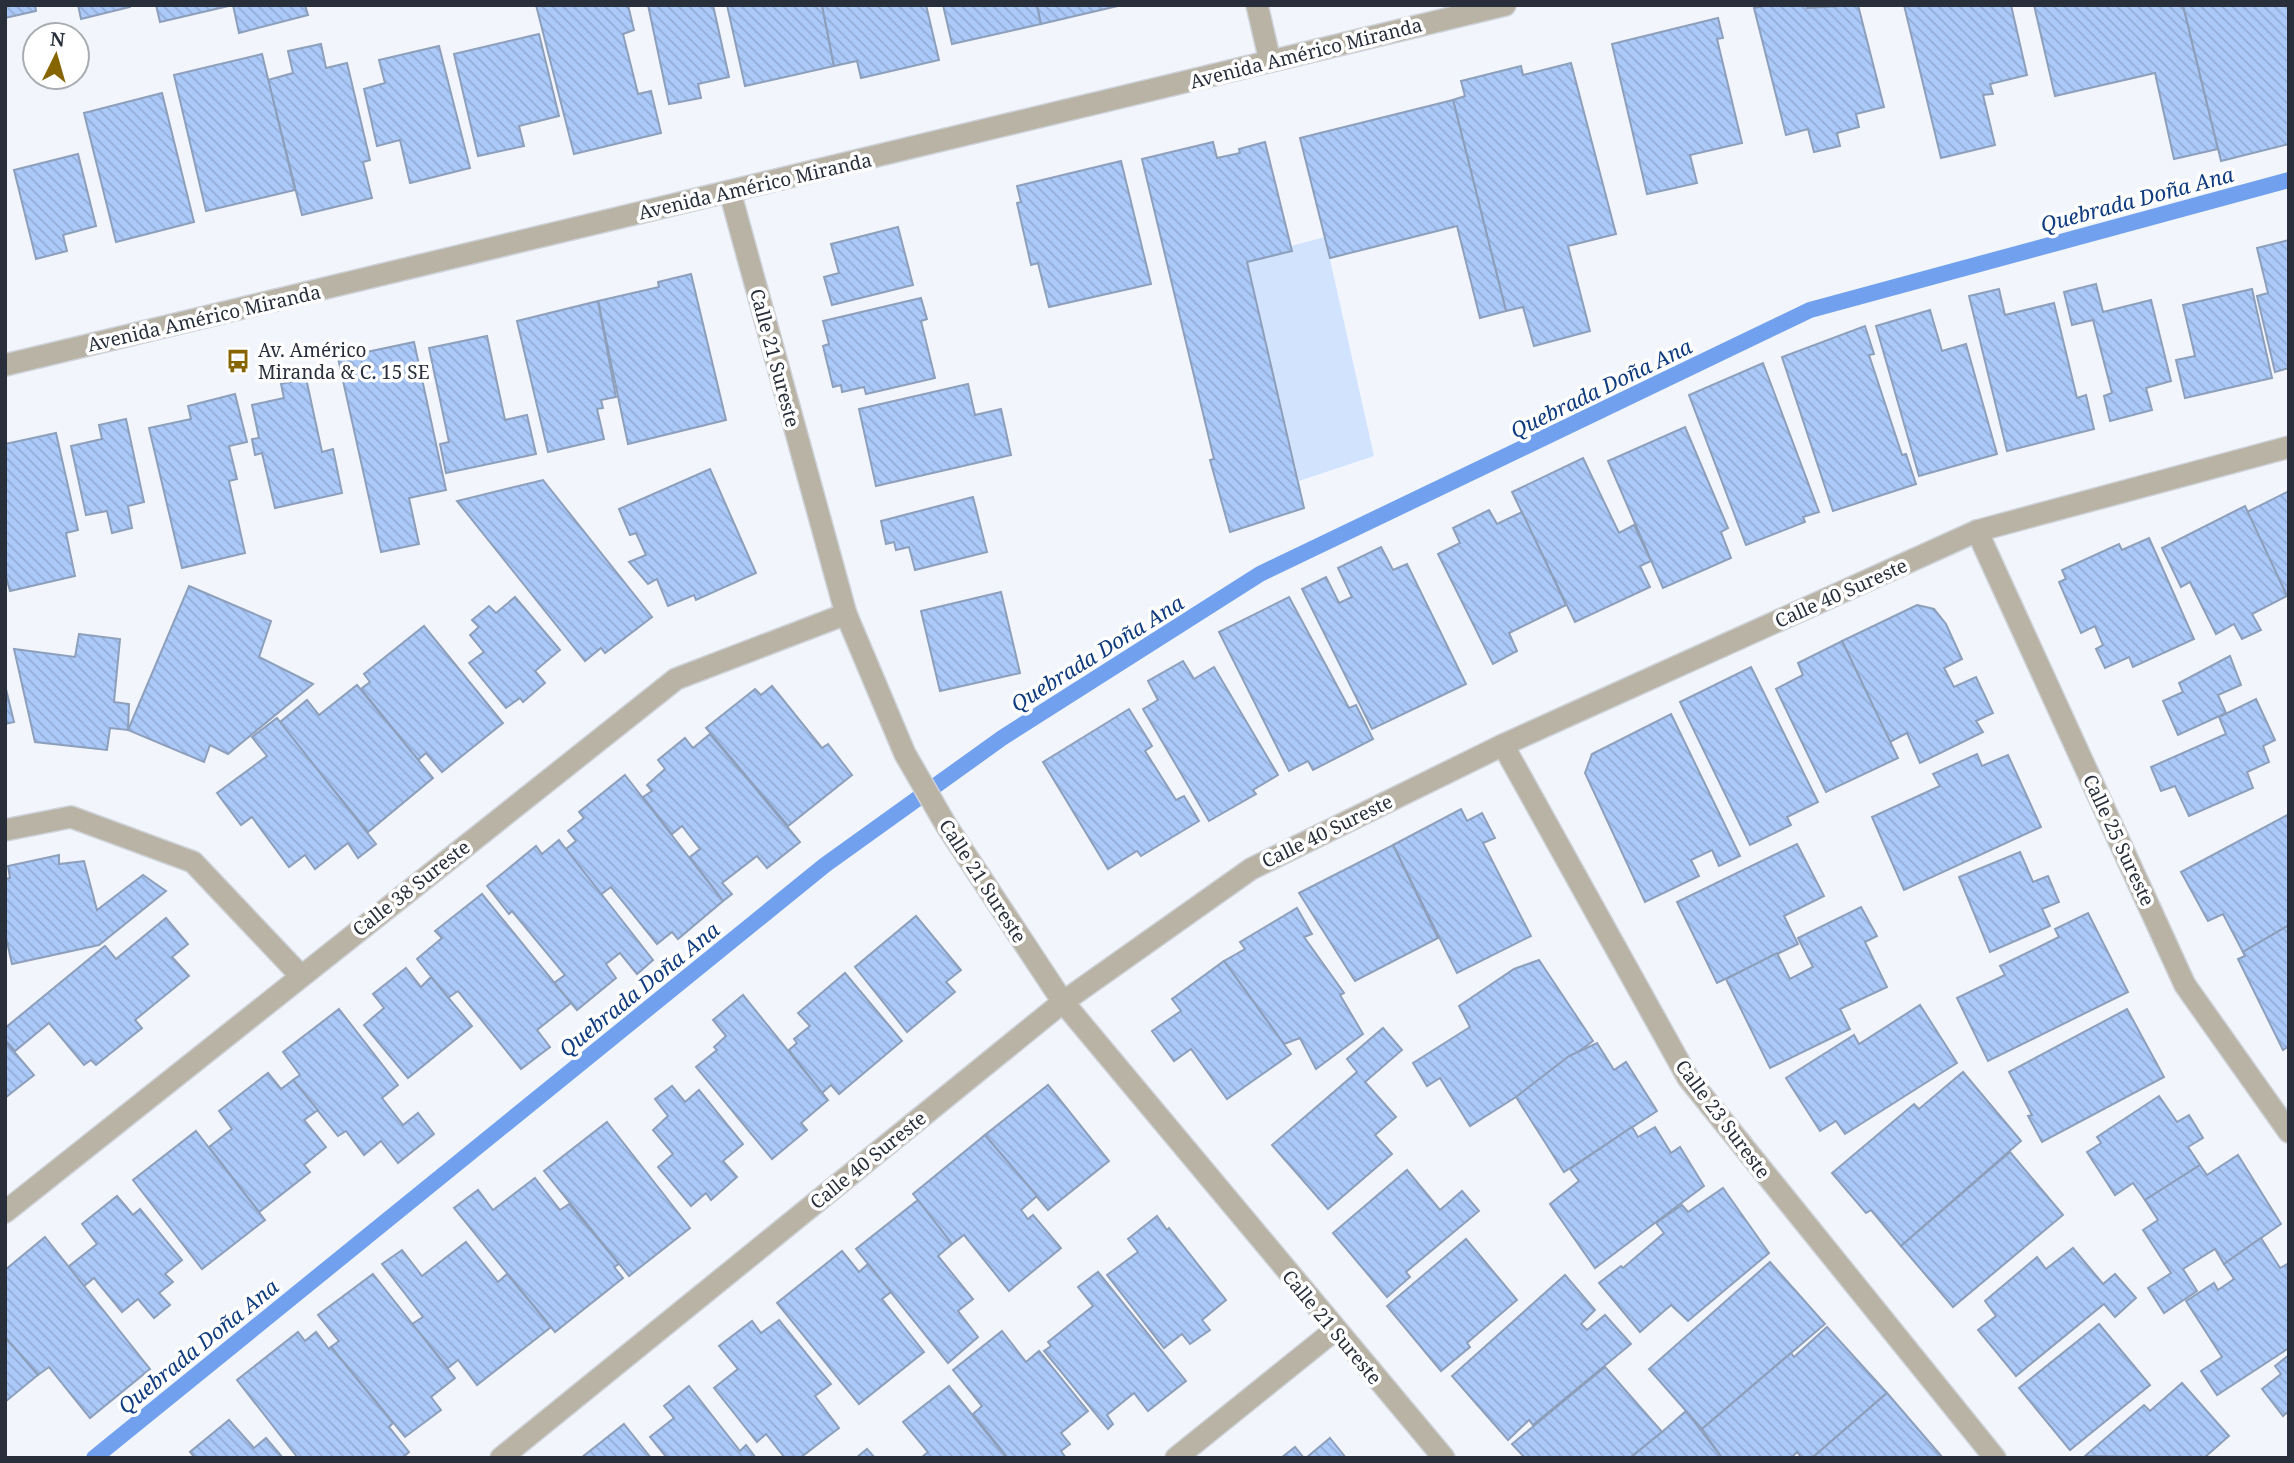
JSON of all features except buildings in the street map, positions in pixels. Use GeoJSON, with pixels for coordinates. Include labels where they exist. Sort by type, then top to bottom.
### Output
{"type":"FeatureCollection","features":[{"type":"Feature","properties":{"kind":"street"},"geometry":{"type":"LineString","coordinates":[[1257,5],[1270,61]]}},
{"type":"Feature","properties":{"kind":"street","name":"Avenida Américo Miranda"},"geometry":{"type":"LineString","coordinates":[[5,365],[1505,5]]}},
{"type":"Feature","properties":{"kind":"street","name":"Calle 21 Sureste"},"geometry":{"type":"LineString","coordinates":[[730,192],[846,614],[905,754],[946,825],[1063,1002],[1335,1331],[1444,1458]]}},
{"type":"Feature","properties":{"kind":"street","name":"Calle 40 Sureste"},"geometry":{"type":"LineString","coordinates":[[502,1458],[1063,1002],[1251,869],[1503,745],[1978,531],[2289,447]]}},
{"type":"Feature","properties":{"kind":"street","name":"Calle 25 Sureste"},"geometry":{"type":"LineString","coordinates":[[1978,531],[2185,985],[2289,1132]]}},
{"type":"Feature","properties":{"kind":"street","name":"Calle 38 Sureste"},"geometry":{"type":"LineString","coordinates":[[5,1212],[300,975],[676,680],[846,614]]}},
{"type":"Feature","properties":{"kind":"street","name":"Calle 23 Sureste"},"geometry":{"type":"LineString","coordinates":[[1503,745],[1688,1078],[1995,1458]]}},
{"type":"Feature","properties":{"kind":"street"},"geometry":{"type":"LineString","coordinates":[[5,830],[71,817],[193,862],[300,975]]}},
{"type":"Feature","properties":{"kind":"street"},"geometry":{"type":"LineString","coordinates":[[1176,1458],[1335,1331]]}},
{"type":"Feature","properties":{"kind":"shaded area"},"geometry":{"type":"Polygon","coordinates":[[[1325,237],[1374,456],[1299,481],[1247,262],[1291,251],[1291,246],[1325,237]]]}},
{"type":"Feature","properties":{"kind":"waterway","name":"Quebrada Doña Ana"},"geometry":{"type":"LineString","coordinates":[[94,1458],[825,865],[1002,738],[1260,574],[1810,310],[2289,180]]}},
{"type":"Feature","properties":{"kind":"place","name":"Av. Américo Miranda & C. 15 SE"},"geometry":{"type":"Point","coordinates":[238,361]}}]}
